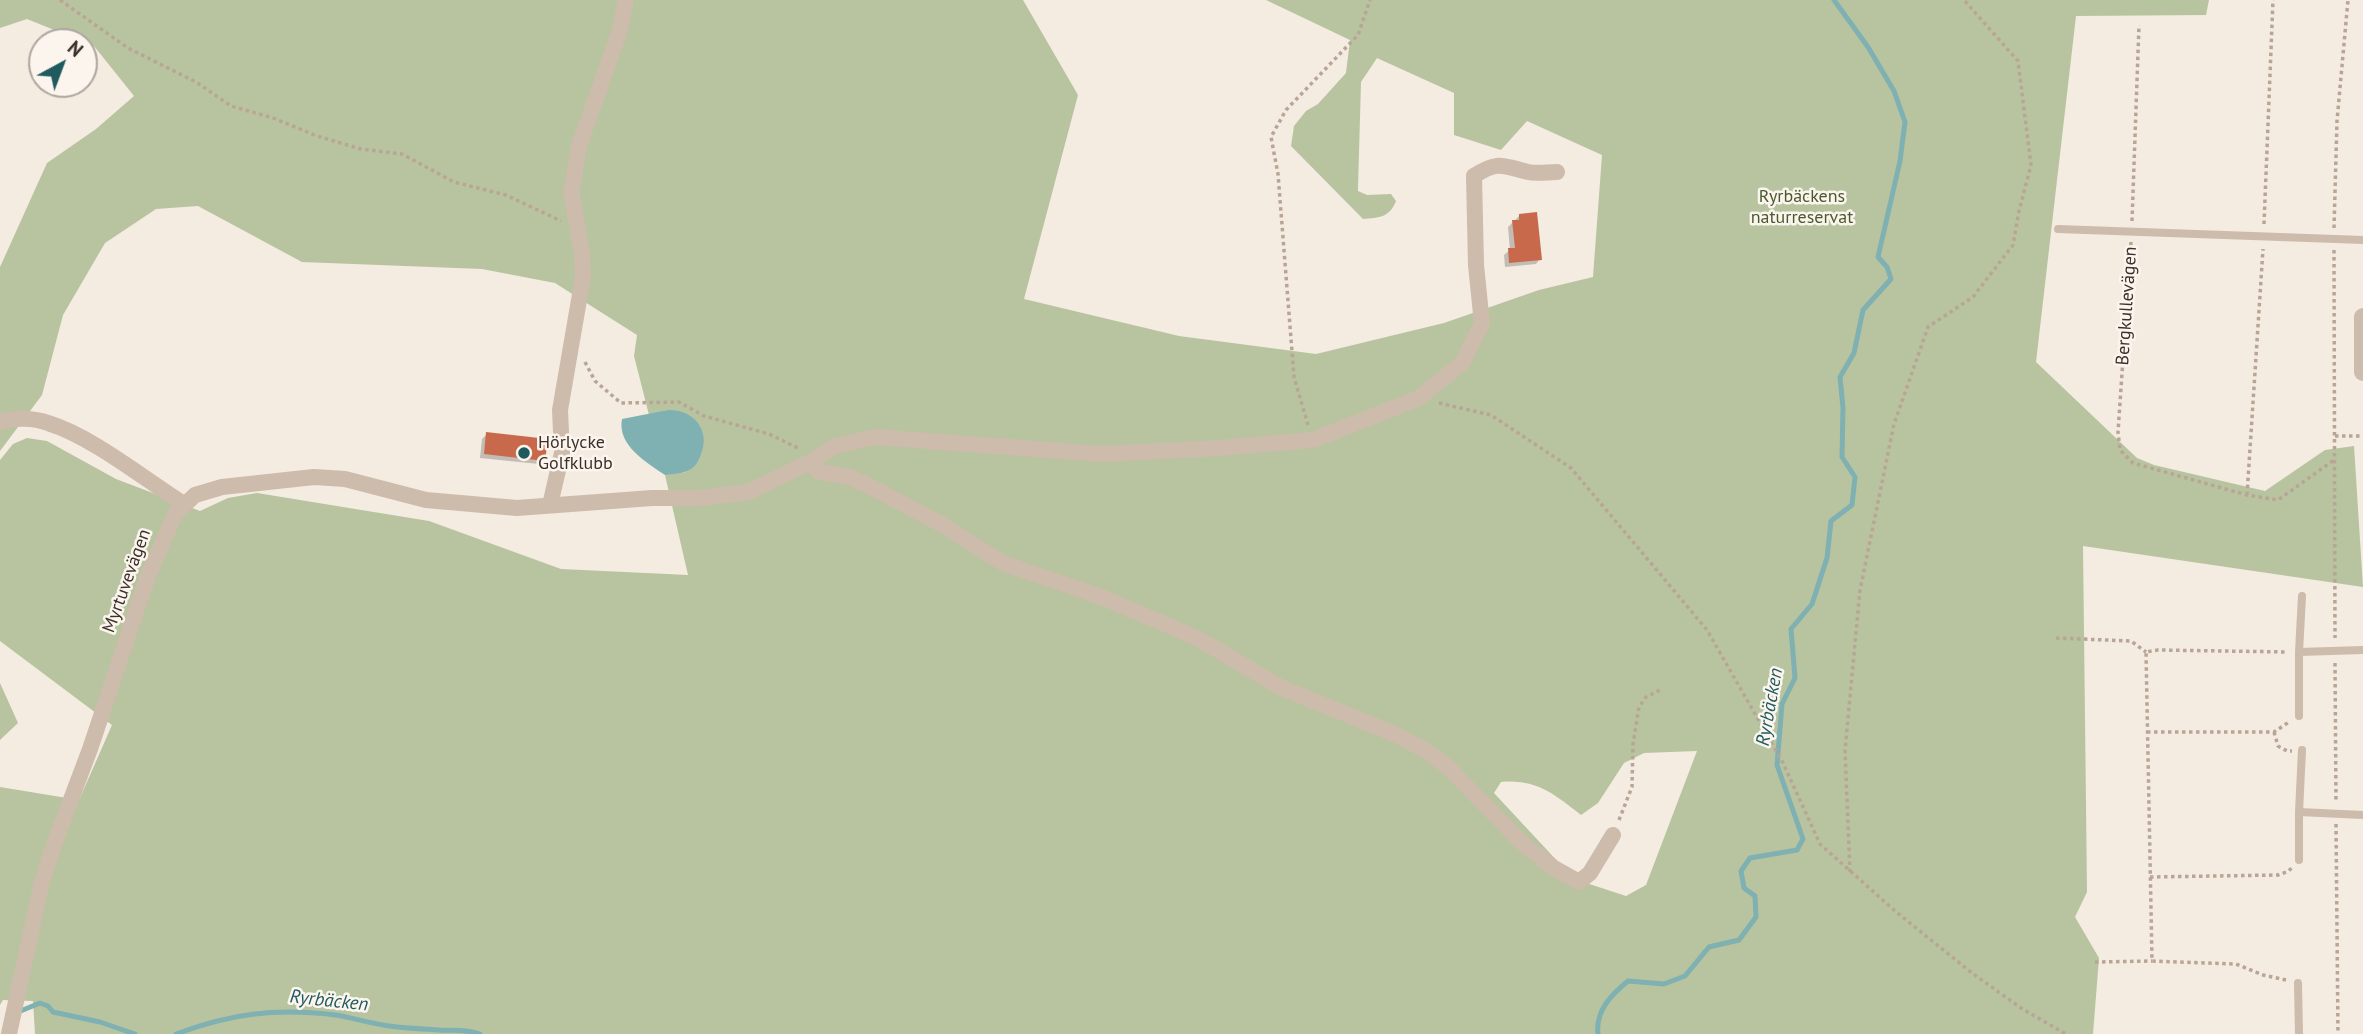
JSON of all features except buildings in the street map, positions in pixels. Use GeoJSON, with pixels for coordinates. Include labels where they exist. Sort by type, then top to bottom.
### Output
{"type":"FeatureCollection","features":[{"type":"Feature","properties":{"kind":"street"},"geometry":{"type":"LineString","coordinates":[[550,505],[562,453],[560,410],[583,276],[571,192],[579,146],[619,33],[626,0]]}},
{"type":"Feature","properties":{"kind":"street"},"geometry":{"type":"LineString","coordinates":[[0,422],[25,419],[48,422],[89,442],[184,504],[195,495],[222,487],[314,477],[345,480],[426,500],[517,508],[652,498],[701,498],[748,492],[814,460],[835,446],[875,437],[1102,454],[1313,440],[1419,398],[1462,363],[1482,324],[1476,265],[1474,176],[1487,168],[1506,165],[1531,173],[1557,172]]}},
{"type":"Feature","properties":{"kind":"street"},"geometry":{"type":"LineString","coordinates":[[2363,317],[2363,372]]}},
{"type":"Feature","properties":{"kind":"street"},"geometry":{"type":"LineString","coordinates":[[814,460],[820,472],[850,477],[939,523],[1003,563],[1104,598],[1197,638],[1282,688],[1397,735],[1428,752],[1448,767],[1521,842],[1554,868],[1579,882],[1590,873],[1613,835]]}},
{"type":"Feature","properties":{"kind":"street","name":"Myrtuvevägen"},"geometry":{"type":"LineString","coordinates":[[9,1034],[42,881],[148,576],[168,527],[175,513],[184,504]]}},
{"type":"Feature","properties":{"kind":"lane"},"geometry":{"type":"LineString","coordinates":[[2058,229],[2363,240]]}},
{"type":"Feature","properties":{"kind":"lane"},"geometry":{"type":"LineString","coordinates":[[2299,716],[2302,596]]}},
{"type":"Feature","properties":{"kind":"lane"},"geometry":{"type":"LineString","coordinates":[[2299,652],[2363,650]]}},
{"type":"Feature","properties":{"kind":"lane"},"geometry":{"type":"LineString","coordinates":[[2299,860],[2301,750]]}},
{"type":"Feature","properties":{"kind":"lane"},"geometry":{"type":"LineString","coordinates":[[2299,812],[2363,815]]}},
{"type":"Feature","properties":{"kind":"lane"},"geometry":{"type":"LineString","coordinates":[[2298,983],[2299,1034]]}},
{"type":"Feature","properties":{"kind":"path"},"geometry":{"type":"LineString","coordinates":[[60,0],[128,48],[196,82],[231,106],[361,149],[402,154],[454,182],[506,195],[578,230]]}},
{"type":"Feature","properties":{"kind":"path"},"geometry":{"type":"LineString","coordinates":[[1313,440],[1294,377],[1278,174],[1270,137],[1286,110],[1358,35],[1370,0]]}},
{"type":"Feature","properties":{"kind":"path"},"geometry":{"type":"LineString","coordinates":[[1850,872],[1845,750],[1860,590],[1894,425],[1928,327],[1973,297],[2013,245],[2031,165],[2018,61],[1964,0]]}},
{"type":"Feature","properties":{"kind":"path"},"geometry":{"type":"LineString","coordinates":[[2248,495],[2264,237],[2273,0]]}},
{"type":"Feature","properties":{"kind":"path"},"geometry":{"type":"LineString","coordinates":[[2338,1034],[2334,239],[2337,121],[2348,0]]}},
{"type":"Feature","properties":{"kind":"path","name":"Bergkullevägen"},"geometry":{"type":"LineString","coordinates":[[2139,25],[2132,231],[2118,432],[2120,450],[2133,463],[2248,495],[2278,500],[2334,460]]}},
{"type":"Feature","properties":{"kind":"path"},"geometry":{"type":"LineString","coordinates":[[572,340],[595,381],[621,404],[680,402],[704,416],[769,434],[814,460]]}},
{"type":"Feature","properties":{"kind":"path"},"geometry":{"type":"LineString","coordinates":[[1419,398],[1491,415],[1571,468],[1707,630],[1783,763],[1820,844],[1972,974],[2021,1008],[2066,1034]]}},
{"type":"Feature","properties":{"kind":"path"},"geometry":{"type":"LineString","coordinates":[[2335,436],[2363,436]]}},
{"type":"Feature","properties":{"kind":"path"},"geometry":{"type":"LineString","coordinates":[[2056,638],[2131,641],[2146,652],[2299,652]]}},
{"type":"Feature","properties":{"kind":"path"},"geometry":{"type":"LineString","coordinates":[[2146,652],[2152,961]]}},
{"type":"Feature","properties":{"kind":"path"},"geometry":{"type":"LineString","coordinates":[[1613,835],[1632,787],[1633,744],[1639,707],[1646,697],[1662,689]]}},
{"type":"Feature","properties":{"kind":"path"},"geometry":{"type":"LineString","coordinates":[[2147,732],[2274,732],[2299,716]]}},
{"type":"Feature","properties":{"kind":"path"},"geometry":{"type":"LineString","coordinates":[[2274,732],[2278,746],[2287,751],[2301,750]]}},
{"type":"Feature","properties":{"kind":"path"},"geometry":{"type":"LineString","coordinates":[[2150,877],[2278,875],[2289,871],[2299,860]]}},
{"type":"Feature","properties":{"kind":"path"},"geometry":{"type":"LineString","coordinates":[[2095,962],[2236,964],[2263,975],[2298,983]]}},
{"type":"Feature","properties":{"kind":"green space","name":"Ryrbäckens naturreservat"},"geometry":{"type":"Polygon","coordinates":[[[0,0],[1023,0],[1078,95],[1024,299],[1179,336],[1316,354],[1444,323],[1539,290],[1593,277],[1602,155],[1527,121],[1501,150],[1454,135],[1454,93],[1377,58],[1361,82],[1358,191],[1367,195],[1391,194],[1396,201],[1391,210],[1383,216],[1363,219],[1291,146],[1294,126],[1346,73],[1350,40],[1266,0],[2209,0],[2206,15],[2076,16],[2036,362],[2137,458],[2154,465],[2265,491],[2325,450],[2354,446],[2363,587],[2083,546],[2087,892],[2075,917],[2099,958],[2093,1034],[35,1034],[33,1001],[3,1000],[0,1005],[0,787],[79,800],[112,725],[0,641],[0,460],[13,444],[27,438],[47,441],[116,479],[200,511],[228,498],[257,493],[429,521],[561,569],[688,575],[665,475],[686,472],[668,410],[649,415],[634,356],[637,335],[555,283],[482,269],[302,262],[198,206],[156,209],[105,243],[63,315],[42,395],[0,451],[0,267],[47,163],[96,129],[134,96],[98,51],[98,28],[49,28],[27,19],[0,28],[0,0]],[[1697,751],[1644,753],[1624,763],[1598,803],[1581,815],[1535,786],[1501,782],[1494,793],[1574,879],[1626,896],[1646,885],[1697,751]]]}},
{"type":"Feature","properties":{"kind":"green space"},"geometry":{"type":"Polygon","coordinates":[[[0,683],[18,723],[0,740],[0,683]]]}},
{"type":"Feature","properties":{"kind":"water"},"geometry":{"type":"Polygon","coordinates":[[[668,410],[692,417],[702,429],[704,437],[699,460],[692,468],[682,473],[665,475],[628,445],[622,419],[668,410]]]}},
{"type":"Feature","properties":{"kind":"waterway","name":"Ryrbäcken"},"geometry":{"type":"LineString","coordinates":[[1598,1034],[1602,1011],[1611,997],[1628,981],[1664,984],[1685,976],[1709,947],[1739,940],[1756,917],[1755,896],[1744,888],[1741,871],[1750,858],[1797,850],[1803,839],[1777,765],[1782,704],[1795,678],[1791,629],[1812,604],[1827,558],[1831,521],[1852,505],[1855,477],[1842,457],[1843,408],[1840,377],[1854,353],[1863,310],[1891,279],[1887,267],[1878,257],[1900,161],[1905,122],[1894,91],[1868,47],[1834,0]]}},
{"type":"Feature","properties":{"kind":"waterway","name":"Ryrbäcken"},"geometry":{"type":"LineString","coordinates":[[18,1012],[40,1003],[53,1012],[100,1022],[135,1034]]}},
{"type":"Feature","properties":{"kind":"waterway","name":"Ryrbäcken"},"geometry":{"type":"LineString","coordinates":[[176,1034],[216,1021],[274,1012],[336,1015],[389,1026],[480,1034]]}},
{"type":"Feature","properties":{"kind":"place","name":"Hörlycke Golfklubb"},"geometry":{"type":"Point","coordinates":[524,453]}}]}
